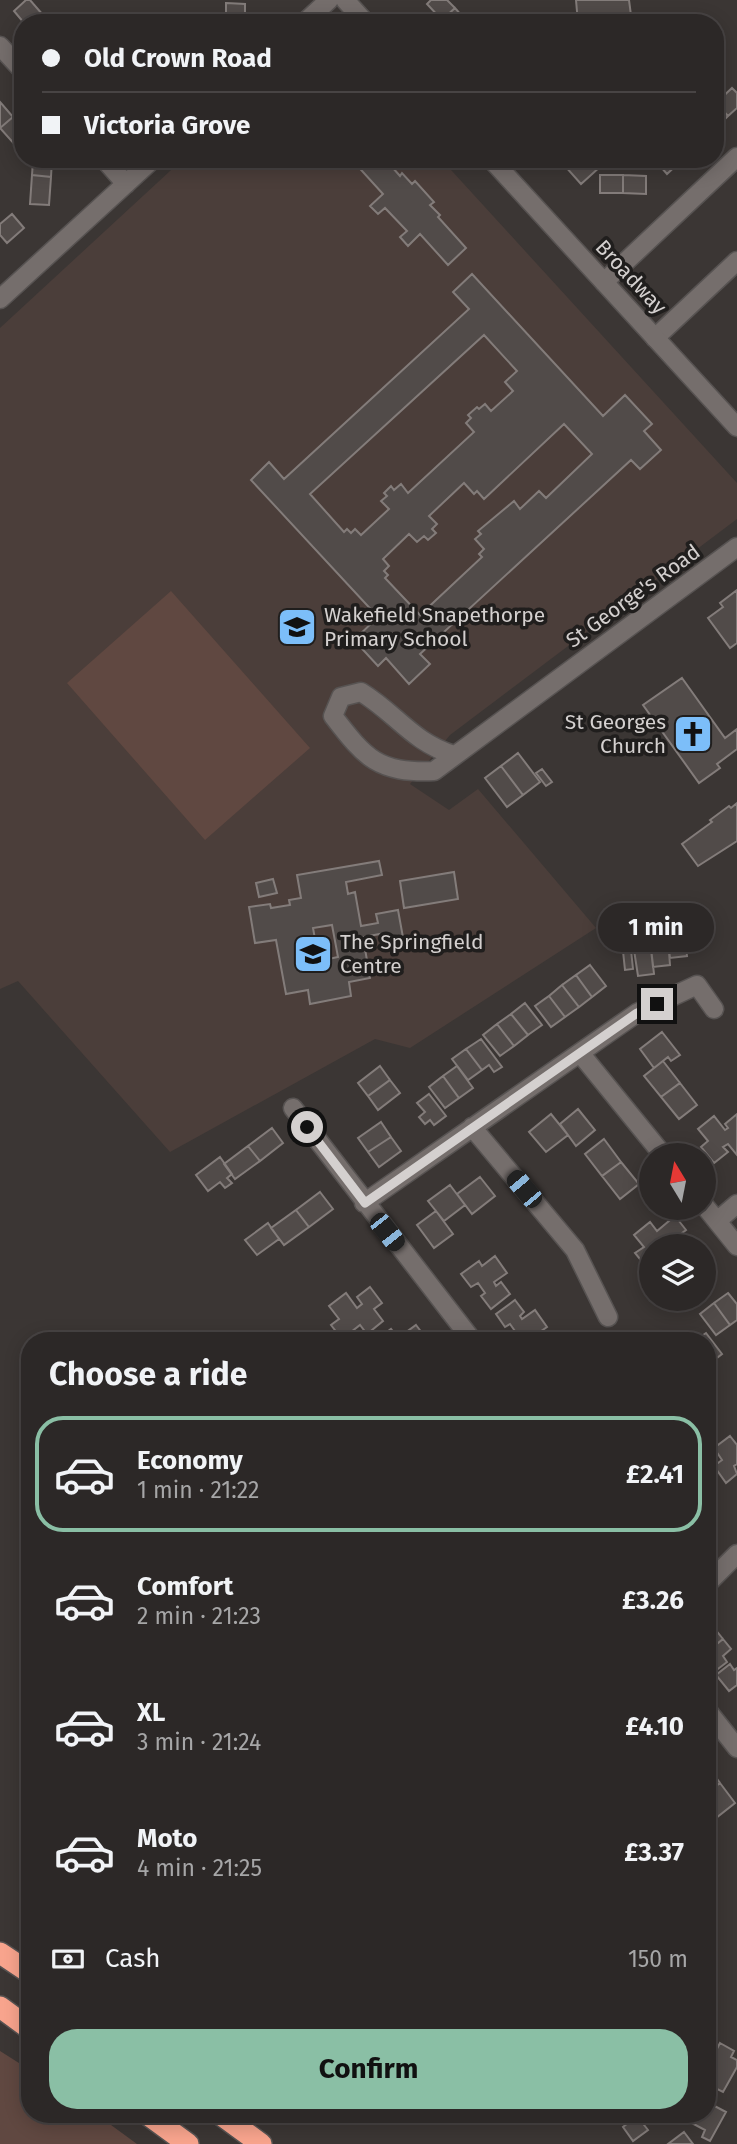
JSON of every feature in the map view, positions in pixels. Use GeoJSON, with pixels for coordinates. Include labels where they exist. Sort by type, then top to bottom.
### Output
{"type":"FeatureCollection","features":[{"type":"Feature","properties":{"kind":"highway"},"geometry":{"type":"LineString","coordinates":[[0,1953],[21,1967]]}},
{"type":"Feature","properties":{"kind":"highway"},"geometry":{"type":"LineString","coordinates":[[0,2007],[21,2022]]}},
{"type":"Feature","properties":{"kind":"highway"},"geometry":{"type":"LineString","coordinates":[[159,2123],[188,2144]]}},
{"type":"Feature","properties":{"kind":"highway"},"geometry":{"type":"LineString","coordinates":[[232,2123],[261,2144]]}},
{"type":"Feature","properties":{"kind":"street"},"geometry":{"type":"LineString","coordinates":[[314,14],[329,0]]}},
{"type":"Feature","properties":{"kind":"street"},"geometry":{"type":"LineString","coordinates":[[345,0],[358,14]]}},
{"type":"Feature","properties":{"kind":"street"},"geometry":{"type":"LineString","coordinates":[[0,46],[14,61]]}},
{"type":"Feature","properties":{"kind":"street"},"geometry":{"type":"LineString","coordinates":[[604,282],[737,157]]}},
{"type":"Feature","properties":{"kind":"street"},"geometry":{"type":"LineString","coordinates":[[112,168],[127,184]]}},
{"type":"Feature","properties":{"kind":"street"},"geometry":{"type":"LineString","coordinates":[[0,299],[144,168]]}},
{"type":"Feature","properties":{"kind":"street","name":"Broadway"},"geometry":{"type":"LineString","coordinates":[[499,168],[737,427]]}},
{"type":"Feature","properties":{"kind":"street"},"geometry":{"type":"LineString","coordinates":[[655,338],[737,261]]}},
{"type":"Feature","properties":{"kind":"street","name":"St George's Road"},"geometry":{"type":"LineString","coordinates":[[454,755],[431,748],[379,703],[361,692],[341,697],[333,716],[354,743],[375,761],[402,772],[434,771],[737,547]]}},
{"type":"Feature","properties":{"kind":"street"},"geometry":{"type":"LineString","coordinates":[[365,1203],[637,1013],[697,985],[715,1009]]}},
{"type":"Feature","properties":{"kind":"street"},"geometry":{"type":"LineString","coordinates":[[580,1053],[653,1143]]}},
{"type":"Feature","properties":{"kind":"street"},"geometry":{"type":"LineString","coordinates":[[293,1108],[466,1332]]}},
{"type":"Feature","properties":{"kind":"street"},"geometry":{"type":"LineString","coordinates":[[472,1127],[575,1250],[608,1317]]}},
{"type":"Feature","properties":{"kind":"street"},"geometry":{"type":"LineString","coordinates":[[737,1204],[717,1221],[737,1246]]}},
{"type":"Feature","properties":{"kind":"street"},"geometry":{"type":"LineString","coordinates":[[716,1575],[737,1554]]}},
{"type":"Feature","properties":{"kind":"street"},"geometry":{"type":"LineString","coordinates":[[716,1721],[737,1748]]}},
{"type":"Feature","properties":{"kind":"shaded area","name":"Wakefield Snapethorpe Primary School"},"geometry":{"type":"Polygon","coordinates":[[[173,168],[449,168],[737,483],[737,519],[450,735],[410,784],[449,810],[478,789],[596,928],[410,1048],[375,1039],[170,1152],[18,981],[0,989],[0,328],[173,168]]]}},
{"type":"Feature","properties":{"kind":"shaded area"},"geometry":{"type":"Polygon","coordinates":[[[171,591],[310,748],[205,840],[67,683],[171,591]]]}},
{"type":"Feature","properties":{"kind":"shaded area"},"geometry":{"type":"Polygon","coordinates":[[[0,2051],[21,2064],[21,2123],[108,2123],[137,2144],[0,2144],[0,2051]]]}},
{"type":"Feature","properties":{"kind":"building"},"geometry":{"type":"Polygon","coordinates":[[[26,0],[30,0],[42,14],[16,14],[14,11],[26,0]]]}},
{"type":"Feature","properties":{"kind":"building"},"geometry":{"type":"Polygon","coordinates":[[[431,0],[447,0],[455,8],[448,14],[436,14],[427,4],[431,0]]]}},
{"type":"Feature","properties":{"kind":"building"},"geometry":{"type":"Polygon","coordinates":[[[576,0],[629,0],[631,14],[577,14],[576,0]]]}},
{"type":"Feature","properties":{"kind":"building"},"geometry":{"type":"Polygon","coordinates":[[[226,3],[245,4],[245,14],[226,14],[226,3]]]}},
{"type":"Feature","properties":{"kind":"building"},"geometry":{"type":"Polygon","coordinates":[[[455,8],[460,14],[448,14],[455,8]]]}},
{"type":"Feature","properties":{"kind":"building"},"geometry":{"type":"Polygon","coordinates":[[[732,88],[737,93],[737,108],[728,116],[724,112],[724,96],[732,88]]]}},
{"type":"Feature","properties":{"kind":"building"},"geometry":{"type":"Polygon","coordinates":[[[0,102],[13,117],[0,128],[0,102]]]}},
{"type":"Feature","properties":{"kind":"building"},"geometry":{"type":"Polygon","coordinates":[[[14,118],[14,144],[0,128],[14,118]]]}},
{"type":"Feature","properties":{"kind":"building"},"geometry":{"type":"Polygon","coordinates":[[[32,168],[52,168],[51,177],[32,175],[32,168]]]}},
{"type":"Feature","properties":{"kind":"building"},"geometry":{"type":"Polygon","coordinates":[[[359,168],[393,168],[412,184],[415,181],[434,202],[430,205],[440,215],[438,217],[466,248],[448,265],[420,234],[408,246],[400,237],[407,231],[385,208],[378,214],[370,206],[383,194],[359,168]]]}},
{"type":"Feature","properties":{"kind":"building"},"geometry":{"type":"Polygon","coordinates":[[[567,168],[599,168],[581,184],[567,168]]]}},
{"type":"Feature","properties":{"kind":"building"},"geometry":{"type":"Polygon","coordinates":[[[662,168],[673,168],[667,174],[662,168]]]}},
{"type":"Feature","properties":{"kind":"building"},"geometry":{"type":"Polygon","coordinates":[[[32,175],[51,177],[49,205],[30,204],[32,175]]]}},
{"type":"Feature","properties":{"kind":"building"},"geometry":{"type":"Polygon","coordinates":[[[600,175],[623,175],[623,193],[600,193],[600,175]]]}},
{"type":"Feature","properties":{"kind":"building"},"geometry":{"type":"Polygon","coordinates":[[[623,175],[646,176],[646,194],[623,193],[623,175]]]}},
{"type":"Feature","properties":{"kind":"building"},"geometry":{"type":"Polygon","coordinates":[[[12,214],[24,228],[7,243],[0,235],[0,224],[12,214]]]}},
{"type":"Feature","properties":{"kind":"building"},"geometry":{"type":"Polygon","coordinates":[[[472,274],[603,416],[625,395],[652,424],[644,431],[661,450],[640,469],[631,460],[420,654],[430,664],[409,684],[386,658],[378,666],[354,640],[378,617],[251,480],[269,462],[284,479],[469,309],[453,292],[472,274]],[[484,335],[310,494],[344,532],[347,529],[351,533],[355,529],[361,535],[389,509],[381,501],[387,496],[384,493],[391,486],[394,490],[401,484],[408,493],[474,432],[466,423],[471,418],[468,415],[485,404],[491,411],[513,391],[505,382],[517,371],[484,335]],[[564,424],[484,499],[477,491],[474,494],[464,483],[429,516],[437,524],[432,529],[436,533],[428,540],[424,536],[417,542],[409,534],[383,559],[389,566],[384,571],[388,575],[385,578],[420,615],[482,557],[479,554],[484,549],[475,539],[481,534],[478,531],[514,501],[520,509],[539,491],[546,498],[592,454],[564,424]]]}},
{"type":"Feature","properties":{"kind":"building"},"geometry":{"type":"Polygon","coordinates":[[[737,590],[737,643],[730,648],[708,618],[723,607],[720,603],[737,590]]]}},
{"type":"Feature","properties":{"kind":"building","name":"St Georges Church"},"geometry":{"type":"Polygon","coordinates":[[[682,678],[725,738],[737,729],[737,749],[717,764],[720,768],[699,783],[643,705],[682,678]]]}},
{"type":"Feature","properties":{"kind":"building"},"geometry":{"type":"Polygon","coordinates":[[[518,753],[540,782],[523,795],[501,766],[518,753]]]}},
{"type":"Feature","properties":{"kind":"building"},"geometry":{"type":"Polygon","coordinates":[[[501,766],[523,795],[507,807],[485,778],[501,766]]]}},
{"type":"Feature","properties":{"kind":"building"},"geometry":{"type":"Polygon","coordinates":[[[542,769],[552,782],[546,786],[536,773],[542,769]]]}},
{"type":"Feature","properties":{"kind":"building"},"geometry":{"type":"Polygon","coordinates":[[[737,803],[737,841],[698,866],[682,844],[712,822],[710,820],[737,803]]]}},
{"type":"Feature","properties":{"kind":"building"},"geometry":{"type":"Polygon","coordinates":[[[379,861],[382,875],[346,882],[348,894],[355,892],[361,926],[378,923],[376,914],[398,910],[404,943],[383,947],[380,934],[363,937],[370,978],[349,982],[351,996],[310,1004],[308,990],[286,994],[276,940],[255,943],[249,907],[290,905],[289,900],[301,898],[297,875],[379,861]],[[332,925],[313,928],[319,961],[338,957],[332,925]]]}},
{"type":"Feature","properties":{"kind":"building"},"geometry":{"type":"Polygon","coordinates":[[[454,872],[458,899],[404,908],[400,881],[454,872]]]}},
{"type":"Feature","properties":{"kind":"building"},"geometry":{"type":"Polygon","coordinates":[[[273,879],[277,893],[259,897],[256,883],[273,879]]]}},
{"type":"Feature","properties":{"kind":"building"},"geometry":{"type":"Polygon","coordinates":[[[684,931],[687,956],[670,958],[667,933],[684,931]]]}},
{"type":"Feature","properties":{"kind":"building"},"geometry":{"type":"Polygon","coordinates":[[[668,939],[670,965],[653,967],[650,941],[668,939]]]}},
{"type":"Feature","properties":{"kind":"building"},"geometry":{"type":"Polygon","coordinates":[[[651,948],[654,974],[638,976],[634,950],[651,948]]]}},
{"type":"Feature","properties":{"kind":"building"},"geometry":{"type":"Polygon","coordinates":[[[631,950],[633,969],[625,970],[623,951],[631,950]]]}},
{"type":"Feature","properties":{"kind":"building"},"geometry":{"type":"Polygon","coordinates":[[[590,965],[606,986],[592,997],[576,975],[590,965]]]}},
{"type":"Feature","properties":{"kind":"building"},"geometry":{"type":"Polygon","coordinates":[[[576,975],[592,997],[579,1007],[562,985],[576,975]]]}},
{"type":"Feature","properties":{"kind":"building"},"geometry":{"type":"Polygon","coordinates":[[[562,985],[579,1007],[565,1017],[549,996],[562,985]]]}},
{"type":"Feature","properties":{"kind":"building"},"geometry":{"type":"Polygon","coordinates":[[[549,996],[565,1017],[551,1027],[535,1006],[549,996]]]}},
{"type":"Feature","properties":{"kind":"building"},"geometry":{"type":"Polygon","coordinates":[[[525,1003],[542,1025],[528,1035],[511,1014],[525,1003]]]}},
{"type":"Feature","properties":{"kind":"building"},"geometry":{"type":"Polygon","coordinates":[[[511,1014],[528,1035],[514,1046],[497,1024],[511,1014]]]}},
{"type":"Feature","properties":{"kind":"building"},"geometry":{"type":"Polygon","coordinates":[[[497,1024],[514,1046],[500,1056],[483,1035],[497,1024]]]}},
{"type":"Feature","properties":{"kind":"building"},"geometry":{"type":"Polygon","coordinates":[[[662,1032],[680,1055],[671,1061],[668,1057],[654,1068],[640,1049],[662,1032]]]}},
{"type":"Feature","properties":{"kind":"building"},"geometry":{"type":"Polygon","coordinates":[[[481,1039],[502,1067],[494,1072],[489,1065],[482,1070],[466,1049],[481,1039]]]}},
{"type":"Feature","properties":{"kind":"building"},"geometry":{"type":"Polygon","coordinates":[[[466,1049],[482,1070],[468,1080],[452,1059],[466,1049]]]}},
{"type":"Feature","properties":{"kind":"building"},"geometry":{"type":"Polygon","coordinates":[[[663,1061],[680,1083],[661,1097],[644,1076],[663,1061]]]}},
{"type":"Feature","properties":{"kind":"building"},"geometry":{"type":"Polygon","coordinates":[[[380,1066],[390,1080],[368,1096],[358,1083],[380,1066]]]}},
{"type":"Feature","properties":{"kind":"building"},"geometry":{"type":"Polygon","coordinates":[[[457,1066],[473,1088],[459,1098],[443,1076],[457,1066]]]}},
{"type":"Feature","properties":{"kind":"building"},"geometry":{"type":"Polygon","coordinates":[[[443,1076],[459,1098],[445,1108],[429,1087],[443,1076]]]}},
{"type":"Feature","properties":{"kind":"building"},"geometry":{"type":"Polygon","coordinates":[[[390,1080],[400,1093],[378,1110],[368,1096],[390,1080]]]}},
{"type":"Feature","properties":{"kind":"building"},"geometry":{"type":"Polygon","coordinates":[[[680,1083],[697,1105],[679,1119],[661,1097],[680,1083]]]}},
{"type":"Feature","properties":{"kind":"building"},"geometry":{"type":"Polygon","coordinates":[[[429,1094],[446,1116],[434,1125],[430,1120],[425,1124],[419,1117],[425,1112],[417,1103],[429,1094]]]}},
{"type":"Feature","properties":{"kind":"building"},"geometry":{"type":"Polygon","coordinates":[[[578,1109],[595,1130],[576,1146],[560,1124],[578,1109]]]}},
{"type":"Feature","properties":{"kind":"building"},"geometry":{"type":"Polygon","coordinates":[[[551,1114],[568,1135],[546,1152],[529,1132],[551,1114]]]}},
{"type":"Feature","properties":{"kind":"building"},"geometry":{"type":"Polygon","coordinates":[[[737,1114],[737,1155],[728,1144],[723,1147],[728,1152],[716,1161],[716,1143],[706,1143],[708,1141],[698,1129],[714,1116],[725,1130],[728,1128],[725,1124],[737,1114]]]}},
{"type":"Feature","properties":{"kind":"building"},"geometry":{"type":"Polygon","coordinates":[[[381,1122],[391,1137],[368,1152],[358,1138],[381,1122]]]}},
{"type":"Feature","properties":{"kind":"building"},"geometry":{"type":"Polygon","coordinates":[[[272,1128],[283,1143],[260,1161],[248,1146],[272,1128]]]}},
{"type":"Feature","properties":{"kind":"building"},"geometry":{"type":"Polygon","coordinates":[[[391,1137],[401,1151],[379,1167],[368,1152],[391,1137]]]}},
{"type":"Feature","properties":{"kind":"building"},"geometry":{"type":"Polygon","coordinates":[[[604,1139],[621,1162],[602,1176],[585,1154],[604,1139]]]}},
{"type":"Feature","properties":{"kind":"building"},"geometry":{"type":"Polygon","coordinates":[[[248,1146],[260,1161],[235,1179],[224,1164],[248,1146]]]}},
{"type":"Feature","properties":{"kind":"building"},"geometry":{"type":"Polygon","coordinates":[[[220,1157],[232,1174],[227,1178],[232,1183],[225,1188],[220,1182],[208,1191],[196,1175],[220,1157]]]}},
{"type":"Feature","properties":{"kind":"building"},"geometry":{"type":"Polygon","coordinates":[[[621,1162],[639,1184],[620,1199],[602,1176],[621,1162]]]}},
{"type":"Feature","properties":{"kind":"building"},"geometry":{"type":"Polygon","coordinates":[[[480,1177],[495,1196],[472,1214],[457,1194],[480,1177]]]}},
{"type":"Feature","properties":{"kind":"building"},"geometry":{"type":"Polygon","coordinates":[[[450,1185],[465,1205],[444,1221],[428,1201],[450,1185]]]}},
{"type":"Feature","properties":{"kind":"building"},"geometry":{"type":"Polygon","coordinates":[[[320,1192],[333,1209],[309,1227],[296,1210],[320,1192]]]}},
{"type":"Feature","properties":{"kind":"building"},"geometry":{"type":"Polygon","coordinates":[[[296,1210],[309,1227],[284,1245],[271,1228],[296,1210]]]}},
{"type":"Feature","properties":{"kind":"building"},"geometry":{"type":"Polygon","coordinates":[[[436,1211],[453,1234],[434,1248],[417,1225],[436,1211]]]}},
{"type":"Feature","properties":{"kind":"building"},"geometry":{"type":"Polygon","coordinates":[[[670,1220],[678,1220],[686,1230],[681,1234],[639,1234],[639,1241],[634,1235],[650,1222],[657,1231],[670,1220]]]}},
{"type":"Feature","properties":{"kind":"building"},"geometry":{"type":"Polygon","coordinates":[[[268,1223],[279,1239],[257,1255],[245,1240],[268,1223]]]}},
{"type":"Feature","properties":{"kind":"building"},"geometry":{"type":"Polygon","coordinates":[[[495,1256],[507,1273],[494,1282],[496,1286],[501,1282],[510,1294],[491,1309],[481,1296],[485,1293],[478,1283],[471,1287],[461,1274],[479,1261],[482,1266],[495,1256]]]}},
{"type":"Feature","properties":{"kind":"building"},"geometry":{"type":"Polygon","coordinates":[[[370,1287],[382,1303],[374,1309],[383,1321],[369,1332],[365,1332],[360,1325],[351,1332],[336,1332],[331,1325],[339,1319],[329,1306],[346,1293],[357,1308],[362,1304],[357,1297],[370,1287]]]}},
{"type":"Feature","properties":{"kind":"building"},"geometry":{"type":"Polygon","coordinates":[[[728,1293],[737,1304],[737,1320],[730,1325],[716,1306],[716,1302],[728,1293]]]}},
{"type":"Feature","properties":{"kind":"building"},"geometry":{"type":"Polygon","coordinates":[[[515,1300],[524,1312],[520,1316],[522,1319],[535,1310],[547,1327],[540,1332],[516,1332],[510,1324],[505,1327],[496,1314],[515,1300]]]}},
{"type":"Feature","properties":{"kind":"building"},"geometry":{"type":"Polygon","coordinates":[[[716,1306],[730,1325],[716,1335],[700,1314],[704,1311],[716,1311],[716,1306]]]}},
{"type":"Feature","properties":{"kind":"building"},"geometry":{"type":"Polygon","coordinates":[[[416,1325],[421,1332],[406,1332],[416,1325]]]}},
{"type":"Feature","properties":{"kind":"building"},"geometry":{"type":"Polygon","coordinates":[[[716,1346],[722,1354],[716,1359],[716,1346]]]}},
{"type":"Feature","properties":{"kind":"building"},"geometry":{"type":"Polygon","coordinates":[[[730,1436],[737,1445],[737,1464],[734,1466],[737,1474],[726,1483],[716,1469],[716,1464],[722,1460],[716,1446],[730,1436]]]}},
{"type":"Feature","properties":{"kind":"building"},"geometry":{"type":"Polygon","coordinates":[[[716,1630],[723,1639],[716,1645],[716,1630]]]}},
{"type":"Feature","properties":{"kind":"building"},"geometry":{"type":"Polygon","coordinates":[[[723,1639],[731,1649],[723,1656],[727,1662],[716,1670],[716,1645],[723,1639]]]}},
{"type":"Feature","properties":{"kind":"building"},"geometry":{"type":"Polygon","coordinates":[[[730,1664],[734,1670],[737,1668],[737,1685],[729,1691],[716,1675],[730,1664]]]}},
{"type":"Feature","properties":{"kind":"building"},"geometry":{"type":"Polygon","coordinates":[[[720,1783],[735,1803],[716,1818],[716,1786],[720,1783]]]}},
{"type":"Feature","properties":{"kind":"building"},"geometry":{"type":"Polygon","coordinates":[[[720,2043],[734,2051],[731,2057],[737,2060],[737,2067],[723,2092],[716,2088],[716,2051],[720,2043]]]}},
{"type":"Feature","properties":{"kind":"building"},"geometry":{"type":"Polygon","coordinates":[[[716,2107],[726,2112],[710,2141],[702,2137],[705,2130],[692,2123],[716,2123],[716,2107]]]}},
{"type":"Feature","properties":{"kind":"building"},"geometry":{"type":"Polygon","coordinates":[[[628,2123],[642,2123],[648,2130],[633,2141],[623,2127],[628,2123]]]}},
{"type":"Feature","properties":{"kind":"building"},"geometry":{"type":"Polygon","coordinates":[[[684,2132],[693,2144],[668,2144],[684,2132]]]}},
{"type":"Feature","properties":{"kind":"place","name":"Wakefield Snapethorpe Primary School"},"geometry":{"type":"Point","coordinates":[297,627]}},
{"type":"Feature","properties":{"kind":"place","name":"St Georges Church"},"geometry":{"type":"Point","coordinates":[693,734]}},
{"type":"Feature","properties":{"kind":"place","name":"The Springfield Centre"},"geometry":{"type":"Point","coordinates":[313,954]}},
{"type":"Feature","properties":{"kind":"route"},"geometry":{"type":"LineString","coordinates":[[307,1127],[365,1203],[637,1013],[657,1004]]}}]}
